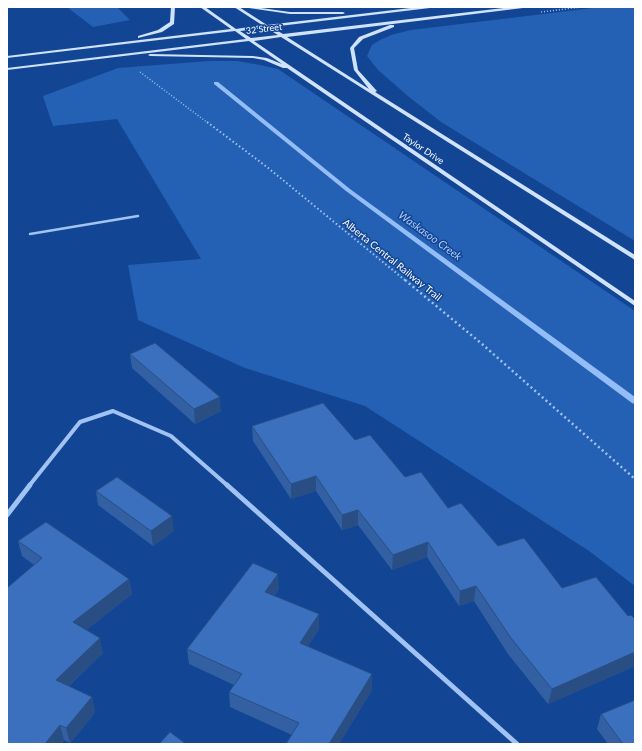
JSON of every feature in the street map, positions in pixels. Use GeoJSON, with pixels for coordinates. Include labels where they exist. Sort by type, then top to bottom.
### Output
{"type":"FeatureCollection","features":[{"type":"Feature","properties":{"kind":"main road"},"geometry":{"type":"LineString","coordinates":[[108,45],[160,31],[172,23],[174,7]]}},
{"type":"Feature","properties":{"kind":"main road","name":"Taylor Drive"},"geometry":{"type":"LineString","coordinates":[[202,7],[302,75],[393,140],[635,304]]}},
{"type":"Feature","properties":{"kind":"main road","name":"Taylor Drive"},"geometry":{"type":"LineString","coordinates":[[236,7],[635,258]]}},
{"type":"Feature","properties":{"kind":"main road"},"geometry":{"type":"LineString","coordinates":[[244,7],[301,13],[388,12]]}},
{"type":"Feature","properties":{"kind":"main road","name":"32 Street"},"geometry":{"type":"LineString","coordinates":[[7,57],[430,7]]}},
{"type":"Feature","properties":{"kind":"main road","name":"32 Street"},"geometry":{"type":"LineString","coordinates":[[7,69],[523,7]]}},
{"type":"Feature","properties":{"kind":"main road"},"geometry":{"type":"LineString","coordinates":[[378,96],[356,70],[352,48],[361,38],[368,34],[416,19]]}},
{"type":"Feature","properties":{"kind":"main road"},"geometry":{"type":"LineString","coordinates":[[115,55],[253,57],[265,59],[302,75]]}},
{"type":"Feature","properties":{"kind":"street"},"geometry":{"type":"LineString","coordinates":[[7,515],[80,422],[113,411],[171,436],[516,744]]}},
{"type":"Feature","properties":{"kind":"lane"},"geometry":{"type":"LineString","coordinates":[[30,234],[138,216]]}},
{"type":"Feature","properties":{"kind":"path","name":"Alberta Central Railway Trail"},"geometry":{"type":"LineString","coordinates":[[136,69],[273,172],[482,344],[635,479]]}},
{"type":"Feature","properties":{"kind":"shaded area"},"geometry":{"type":"Polygon","coordinates":[[[67,7],[117,7],[130,20],[93,27],[67,7]]]}},
{"type":"Feature","properties":{"kind":"shaded area"},"geometry":{"type":"Polygon","coordinates":[[[601,7],[635,7],[635,241],[441,122],[378,70],[367,56],[372,45],[380,40],[391,35],[411,30],[601,7]]]}},
{"type":"Feature","properties":{"kind":"shaded area"},"geometry":{"type":"Polygon","coordinates":[[[209,61],[237,61],[278,69],[635,311],[635,586],[589,551],[365,406],[245,368],[138,320],[128,265],[201,259],[117,119],[53,126],[43,96],[118,68],[209,61]]]}},
{"type":"Feature","properties":{"kind":"building"},"geometry":{"type":"Polygon","coordinates":[[[155,343],[220,397],[194,409],[130,354],[155,343]]]}},
{"type":"Feature","properties":{"kind":"building"},"geometry":{"type":"Polygon","coordinates":[[[323,403],[355,440],[370,435],[405,477],[421,472],[448,508],[461,503],[498,546],[524,538],[562,588],[596,577],[628,616],[631,615],[635,619],[635,652],[552,689],[511,638],[476,586],[460,591],[428,542],[393,555],[358,510],[342,515],[316,476],[291,484],[252,426],[323,403]]]}},
{"type":"Feature","properties":{"kind":"building"},"geometry":{"type":"Polygon","coordinates":[[[117,477],[172,516],[151,531],[96,491],[117,477]]]}},
{"type":"Feature","properties":{"kind":"building"},"geometry":{"type":"Polygon","coordinates":[[[46,522],[129,579],[73,622],[100,638],[56,680],[92,697],[66,728],[60,725],[45,744],[7,744],[7,588],[42,558],[18,541],[46,522]]]}},
{"type":"Feature","properties":{"kind":"building"},"geometry":{"type":"Polygon","coordinates":[[[253,563],[278,574],[265,592],[319,614],[300,643],[372,674],[329,744],[286,744],[299,723],[229,692],[242,674],[187,649],[253,563]]]}},
{"type":"Feature","properties":{"kind":"building"},"geometry":{"type":"Polygon","coordinates":[[[635,700],[635,744],[623,744],[601,714],[635,700]]]}},
{"type":"Feature","properties":{"kind":"building"},"geometry":{"type":"Polygon","coordinates":[[[170,732],[186,744],[159,744],[170,732]]]}},
{"type":"Feature","properties":{"kind":"waterway","name":"Waskasoo Creek"},"geometry":{"type":"LineString","coordinates":[[216,83],[348,190],[635,401]]}}]}
